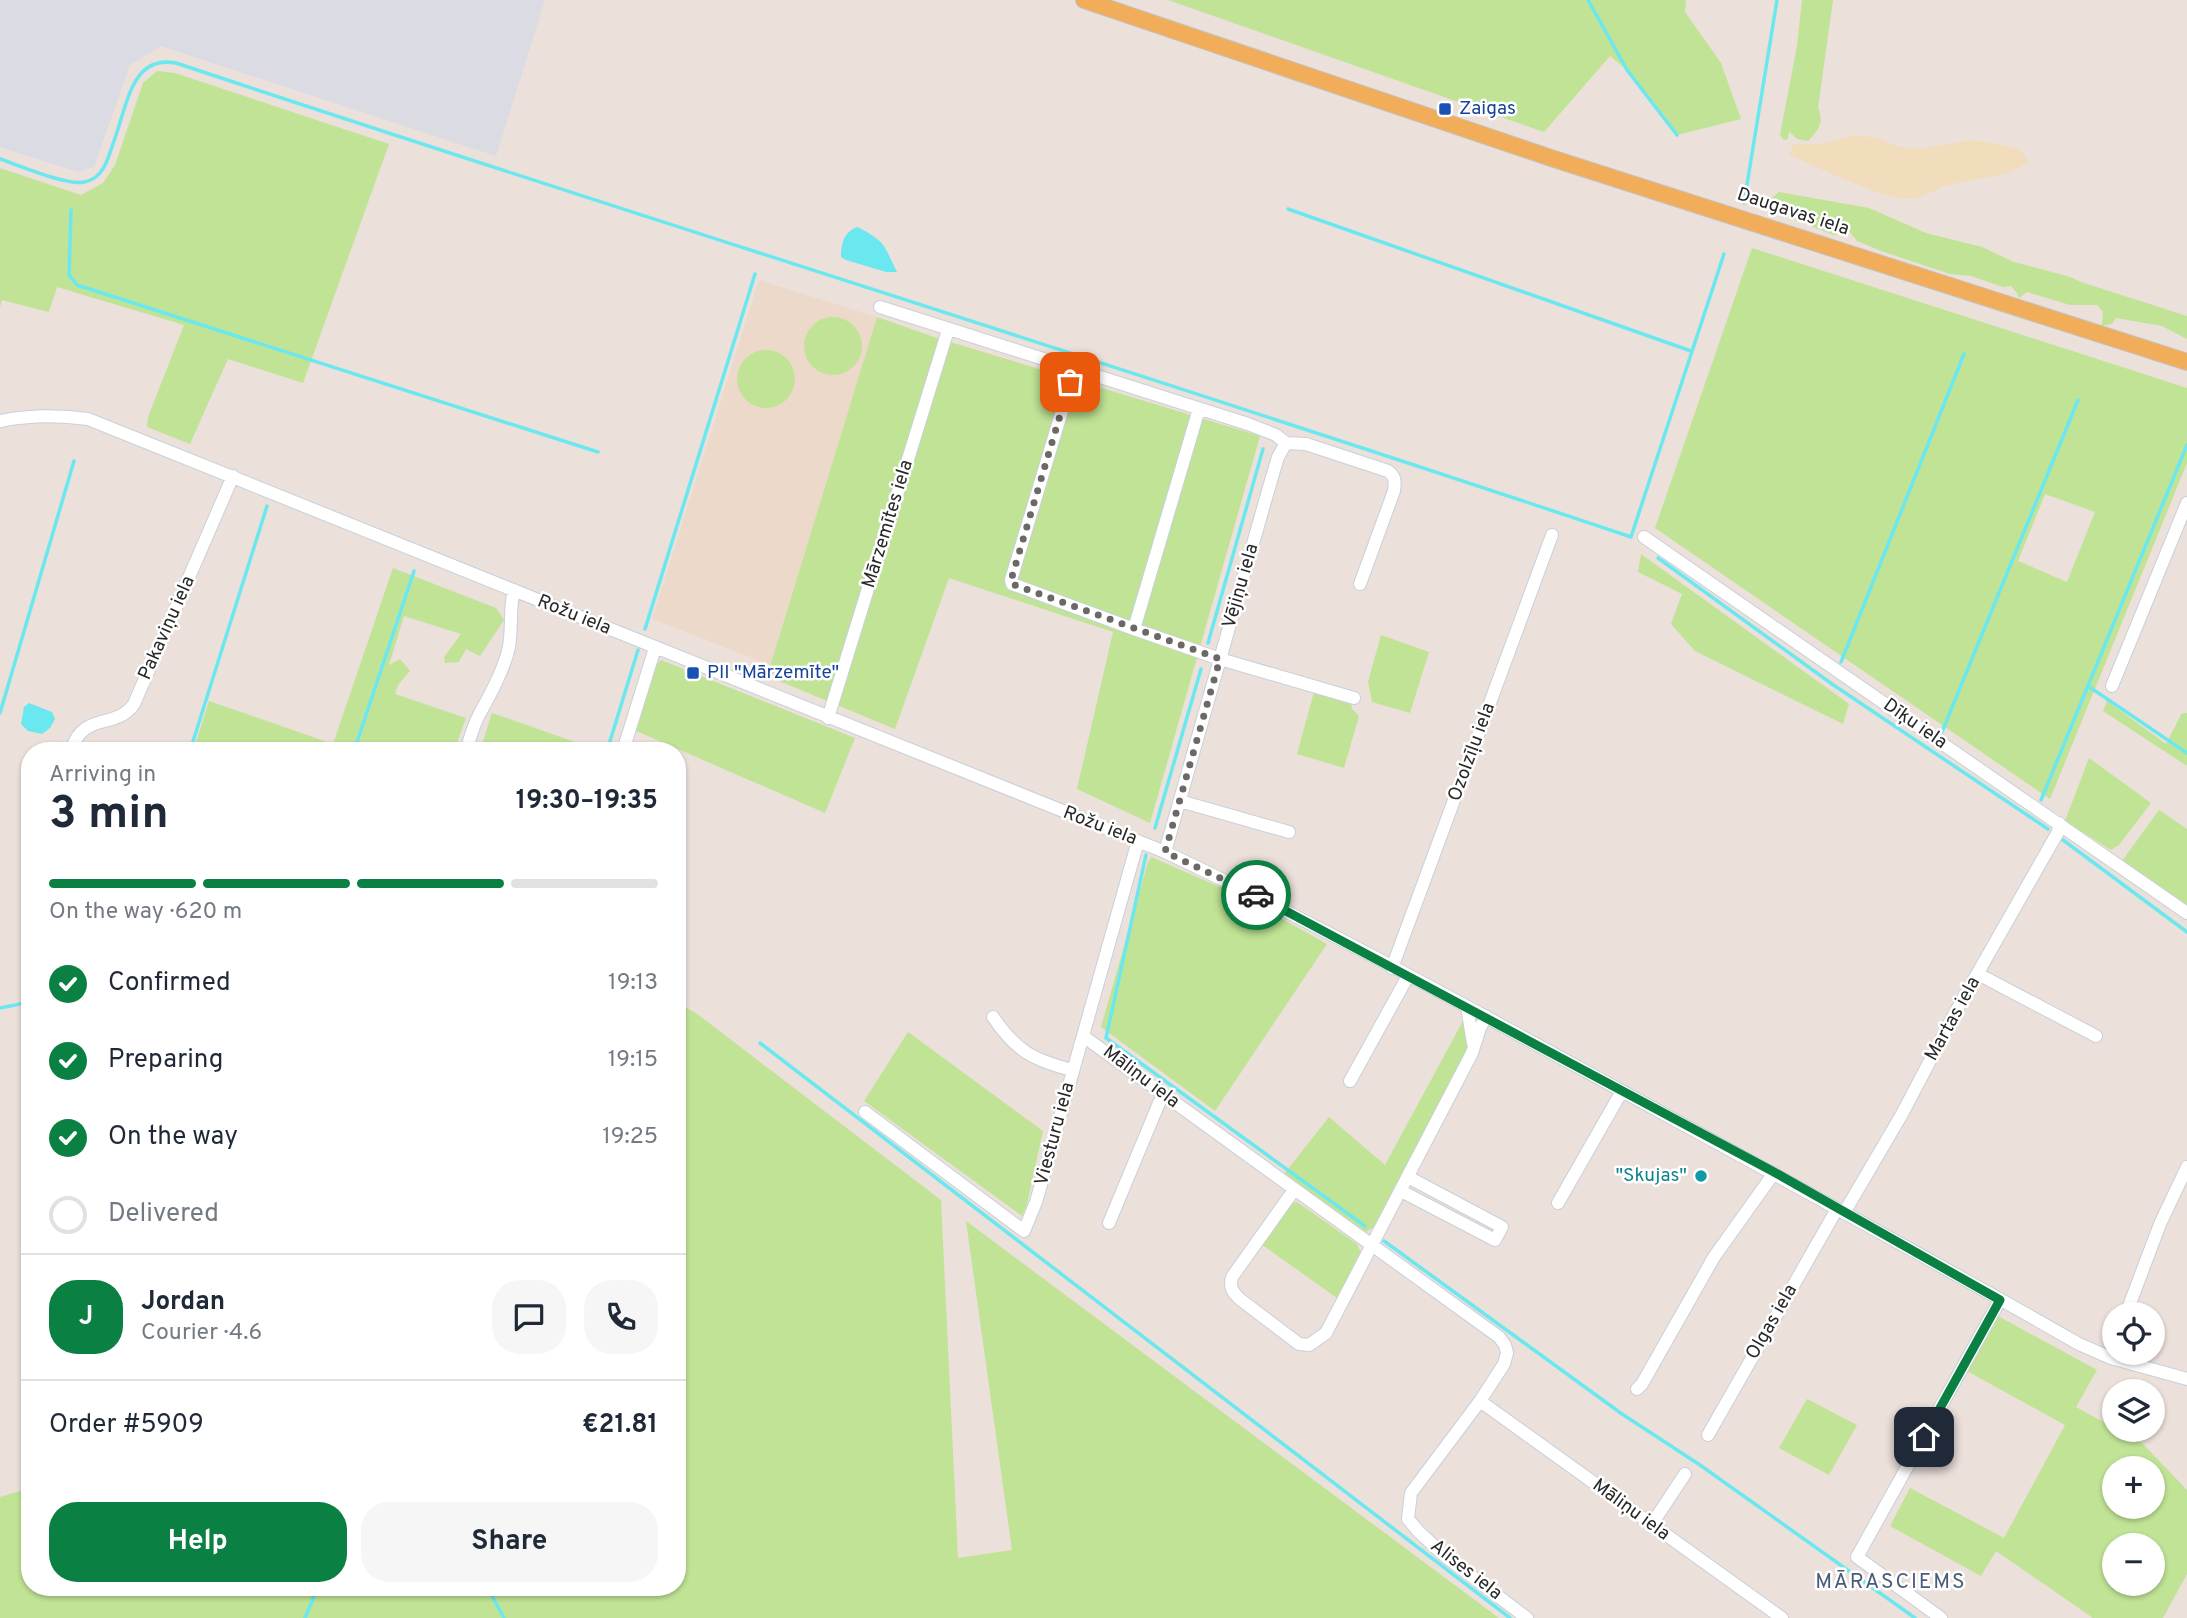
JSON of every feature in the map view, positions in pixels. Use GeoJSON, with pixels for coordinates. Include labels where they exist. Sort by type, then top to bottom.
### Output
{"type":"FeatureCollection","features":[{"type":"Feature","properties":{"kind":"main road","name":"Daugavas iela"},"geometry":{"type":"LineString","coordinates":[[1084,0],[1385,102],[2187,362]]}},
{"type":"Feature","properties":{"kind":"street"},"geometry":{"type":"LineString","coordinates":[[880,307],[1199,409],[1276,435],[1286,443],[1306,444],[1388,471],[1393,475],[1394,491],[1360,584]]}},
{"type":"Feature","properties":{"kind":"street","name":"Mārzemītes iela"},"geometry":{"type":"LineString","coordinates":[[828,718],[948,330]]}},
{"type":"Feature","properties":{"kind":"street"},"geometry":{"type":"LineString","coordinates":[[1074,371],[1015,566],[1012,584],[1220,659],[1354,698]]}},
{"type":"Feature","properties":{"kind":"street"},"geometry":{"type":"LineString","coordinates":[[1134,629],[1199,409]]}},
{"type":"Feature","properties":{"kind":"street","name":"Rožu iela"},"geometry":{"type":"LineString","coordinates":[[0,421],[48,415],[88,419],[1165,852],[1255,895],[1486,1016],[1774,1172],[2079,1344],[2102,1350]]}},
{"type":"Feature","properties":{"kind":"street","name":"Vējiņu iela"},"geometry":{"type":"LineString","coordinates":[[1165,852],[1278,457],[1286,443]]}},
{"type":"Feature","properties":{"kind":"street","name":"Pakaviņu iela"},"geometry":{"type":"LineString","coordinates":[[73,742],[80,731],[89,725],[121,715],[134,704],[233,476]]}},
{"type":"Feature","properties":{"kind":"street"},"geometry":{"type":"LineString","coordinates":[[2112,686],[2187,503]]}},
{"type":"Feature","properties":{"kind":"street","name":"Ozolzīļu iela"},"geometry":{"type":"LineString","coordinates":[[1392,968],[1552,536]]}},
{"type":"Feature","properties":{"kind":"street","name":"Dīķu iela"},"geometry":{"type":"LineString","coordinates":[[1644,537],[2187,912]]}},
{"type":"Feature","properties":{"kind":"street"},"geometry":{"type":"LineString","coordinates":[[2173,538],[2187,543]]}},
{"type":"Feature","properties":{"kind":"street"},"geometry":{"type":"LineString","coordinates":[[469,742],[478,717],[495,687],[507,653],[512,636],[509,609],[514,590]]}},
{"type":"Feature","properties":{"kind":"street"},"geometry":{"type":"LineString","coordinates":[[626,742],[655,648]]}},
{"type":"Feature","properties":{"kind":"street"},"geometry":{"type":"LineString","coordinates":[[1180,801],[1289,832]]}},
{"type":"Feature","properties":{"kind":"street","name":"Martas iela"},"geometry":{"type":"LineString","coordinates":[[1840,1211],[1902,1114],[2057,832],[2059,823]]}},
{"type":"Feature","properties":{"kind":"street","name":"Māliņu iela"},"geometry":{"type":"LineString","coordinates":[[1138,841],[1083,1036],[1499,1337],[1507,1353],[1504,1364],[1480,1401],[1782,1618]]}},
{"type":"Feature","properties":{"kind":"street"},"geometry":{"type":"LineString","coordinates":[[1978,974],[2096,1037]]}},
{"type":"Feature","properties":{"kind":"street"},"geometry":{"type":"LineString","coordinates":[[1350,1081],[1408,976]]}},
{"type":"Feature","properties":{"kind":"street"},"geometry":{"type":"LineString","coordinates":[[1467,1007],[1474,1047]]}},
{"type":"Feature","properties":{"kind":"street"},"geometry":{"type":"LineString","coordinates":[[1294,1190],[1232,1277],[1230,1284],[1241,1300],[1299,1344],[1309,1345],[1326,1333],[1474,1047],[1486,1016]]}},
{"type":"Feature","properties":{"kind":"street"},"geometry":{"type":"LineString","coordinates":[[993,1017],[1002,1030],[1031,1057],[1072,1070]]}},
{"type":"Feature","properties":{"kind":"street","name":"Viesturu iela"},"geometry":{"type":"LineString","coordinates":[[865,1112],[1024,1231],[1036,1202],[1083,1036]]}},
{"type":"Feature","properties":{"kind":"street"},"geometry":{"type":"LineString","coordinates":[[1558,1203],[1622,1091]]}},
{"type":"Feature","properties":{"kind":"street"},"geometry":{"type":"LineString","coordinates":[[1109,1223],[1159,1103],[1165,1095]]}},
{"type":"Feature","properties":{"kind":"street"},"geometry":{"type":"LineString","coordinates":[[2131,1302],[2160,1224],[2187,1167]]}},
{"type":"Feature","properties":{"kind":"street"},"geometry":{"type":"LineString","coordinates":[[1637,1389],[1714,1256],[1774,1172]]}},
{"type":"Feature","properties":{"kind":"street"},"geometry":{"type":"LineString","coordinates":[[1401,1191],[1495,1240],[1502,1227],[1408,1177]]}},
{"type":"Feature","properties":{"kind":"street","name":"Olgas iela"},"geometry":{"type":"LineString","coordinates":[[1708,1435],[1840,1211]]}},
{"type":"Feature","properties":{"kind":"street"},"geometry":{"type":"LineString","coordinates":[[1941,1618],[1857,1557],[2000,1300]]}},
{"type":"Feature","properties":{"kind":"street","name":"Rožu iela"},"geometry":{"type":"LineString","coordinates":[[2147,1365],[2187,1379]]}},
{"type":"Feature","properties":{"kind":"street","name":"Alises iela"},"geometry":{"type":"LineString","coordinates":[[1480,1401],[1410,1493],[1408,1519],[1447,1557],[1527,1618]]}},
{"type":"Feature","properties":{"kind":"street"},"geometry":{"type":"LineString","coordinates":[[1652,1524],[1685,1474]]}},
{"type":"Feature","properties":{"kind":"shaded area"},"geometry":{"type":"Polygon","coordinates":[[[0,0],[545,0],[496,156],[161,46],[130,65],[94,167],[78,172],[0,147],[0,0]]]}},
{"type":"Feature","properties":{"kind":"shaded area"},"geometry":{"type":"Polygon","coordinates":[[[759,280],[877,317],[770,665],[652,619],[759,280]]]}},
{"type":"Feature","properties":{"kind":"green space"},"geometry":{"type":"Polygon","coordinates":[[[1168,0],[1686,0],[1685,12],[1721,63],[1741,119],[1677,135],[1627,70],[1610,56],[1544,132],[1168,0]]]}},
{"type":"Feature","properties":{"kind":"green space"},"geometry":{"type":"Polygon","coordinates":[[[1802,0],[1833,0],[1818,108],[1821,118],[1817,130],[1808,141],[1797,139],[1789,131],[1788,139],[1784,140],[1780,135],[1797,46],[1802,0]]]}},
{"type":"Feature","properties":{"kind":"green space"},"geometry":{"type":"Polygon","coordinates":[[[157,71],[175,73],[389,144],[303,383],[228,359],[190,444],[147,427],[148,417],[184,325],[57,287],[49,312],[2,300],[0,307],[0,168],[81,195],[103,183],[115,165],[143,83],[157,71]]]}},
{"type":"Feature","properties":{"kind":"green space"},"geometry":{"type":"Polygon","coordinates":[[[1779,192],[1869,208],[1926,233],[1982,247],[2014,262],[2070,277],[2187,316],[2187,339],[2162,326],[2116,318],[2112,324],[2102,326],[2103,312],[2097,305],[2070,305],[2027,292],[2019,298],[2011,286],[2003,287],[1971,276],[1950,274],[1884,252],[1857,241],[1850,232],[1834,235],[1770,210],[1771,199],[1779,192]]]}},
{"type":"Feature","properties":{"kind":"green space"},"geometry":{"type":"Polygon","coordinates":[[[1752,248],[2187,388],[2187,463],[2050,799],[1655,528],[1752,248]],[[2045,494],[2018,561],[2067,582],[2095,512],[2045,494]]]}},
{"type":"Feature","properties":{"kind":"green space"},"geometry":{"type":"Polygon","coordinates":[[[833,317],[844,319],[857,330],[862,346],[860,357],[849,370],[833,375],[822,373],[809,362],[804,346],[806,335],[817,322],[833,317]]]}},
{"type":"Feature","properties":{"kind":"green space"},"geometry":{"type":"Polygon","coordinates":[[[877,317],[937,338],[1260,436],[1150,823],[1077,789],[1113,632],[949,578],[895,729],[767,676],[877,317]]]}},
{"type":"Feature","properties":{"kind":"green space"},"geometry":{"type":"Polygon","coordinates":[[[766,350],[777,352],[790,363],[795,379],[793,390],[782,403],[766,408],[755,406],[742,395],[737,379],[739,368],[750,355],[766,350]]]}},
{"type":"Feature","properties":{"kind":"green space"},"geometry":{"type":"Polygon","coordinates":[[[1641,554],[1849,704],[1843,724],[1695,651],[1671,624],[1682,594],[1638,572],[1641,554]]]}},
{"type":"Feature","properties":{"kind":"green space"},"geometry":{"type":"Polygon","coordinates":[[[393,568],[496,608],[504,620],[480,656],[466,649],[459,662],[445,663],[444,657],[461,634],[404,616],[389,665],[400,659],[410,671],[398,685],[395,694],[466,718],[457,742],[334,742],[393,568]]]}},
{"type":"Feature","properties":{"kind":"green space"},"geometry":{"type":"Polygon","coordinates":[[[1381,635],[1429,652],[1410,713],[1372,702],[1368,682],[1381,635]]]}},
{"type":"Feature","properties":{"kind":"green space"},"geometry":{"type":"Polygon","coordinates":[[[661,660],[855,738],[825,813],[686,753],[686,742],[662,742],[634,730],[653,667],[661,660]]]}},
{"type":"Feature","properties":{"kind":"green space"},"geometry":{"type":"Polygon","coordinates":[[[1314,692],[1351,703],[1352,709],[1359,716],[1344,768],[1297,754],[1314,692]]]}},
{"type":"Feature","properties":{"kind":"green space"},"geometry":{"type":"Polygon","coordinates":[[[209,701],[327,742],[196,742],[209,701]]]}},
{"type":"Feature","properties":{"kind":"green space"},"geometry":{"type":"Polygon","coordinates":[[[2107,701],[2166,744],[2182,713],[2187,713],[2187,766],[2103,711],[2107,701]]]}},
{"type":"Feature","properties":{"kind":"green space"},"geometry":{"type":"Polygon","coordinates":[[[492,713],[575,742],[483,742],[492,713]]]}},
{"type":"Feature","properties":{"kind":"green space"},"geometry":{"type":"Polygon","coordinates":[[[2089,758],[2151,803],[2119,845],[2111,850],[2065,821],[2089,758]]]}},
{"type":"Feature","properties":{"kind":"green space"},"geometry":{"type":"Polygon","coordinates":[[[2159,810],[2187,829],[2187,907],[2122,861],[2159,810]]]}},
{"type":"Feature","properties":{"kind":"green space"},"geometry":{"type":"Polygon","coordinates":[[[1151,857],[1243,897],[1327,944],[1215,1111],[1101,1027],[1151,857]]]}},
{"type":"Feature","properties":{"kind":"green space"},"geometry":{"type":"Polygon","coordinates":[[[686,1008],[941,1200],[958,1558],[1012,1550],[966,1221],[1499,1618],[0,1618],[0,1497],[21,1491],[21,1596],[686,1596],[686,1008]]]}},
{"type":"Feature","properties":{"kind":"green space"},"geometry":{"type":"Polygon","coordinates":[[[1464,1019],[1467,1020],[1467,1051],[1374,1227],[1366,1232],[1284,1174],[1329,1117],[1385,1165],[1464,1019]]]}},
{"type":"Feature","properties":{"kind":"green space"},"geometry":{"type":"Polygon","coordinates":[[[908,1032],[1043,1131],[1022,1216],[864,1101],[908,1032]]]}},
{"type":"Feature","properties":{"kind":"green space"},"geometry":{"type":"Polygon","coordinates":[[[1297,1202],[1357,1244],[1361,1253],[1337,1298],[1261,1244],[1289,1204],[1297,1202]]]}},
{"type":"Feature","properties":{"kind":"green space"},"geometry":{"type":"Polygon","coordinates":[[[1998,1316],[2097,1370],[2076,1407],[2102,1421],[2102,1442],[2140,1442],[2154,1456],[2102,1456],[2102,1519],[2165,1519],[2165,1467],[2187,1490],[2187,1574],[2163,1618],[2093,1618],[1996,1551],[1981,1576],[1890,1526],[1910,1488],[2004,1538],[2065,1425],[1967,1371],[1998,1316]]]}},
{"type":"Feature","properties":{"kind":"green space"},"geometry":{"type":"Polygon","coordinates":[[[1807,1399],[1857,1425],[1829,1475],[1779,1448],[1807,1399]]]}},
{"type":"Feature","properties":{"kind":"sand"},"geometry":{"type":"Polygon","coordinates":[[[1855,135],[1877,138],[1899,147],[1918,149],[1970,140],[1994,143],[2019,149],[2029,162],[2001,174],[1952,184],[1905,199],[1865,188],[1789,155],[1794,144],[1820,144],[1855,135]]]}},
{"type":"Feature","properties":{"kind":"water"},"geometry":{"type":"Polygon","coordinates":[[[858,227],[883,245],[897,272],[886,272],[841,257],[844,239],[858,227]]]}},
{"type":"Feature","properties":{"kind":"water"},"geometry":{"type":"Polygon","coordinates":[[[29,703],[52,712],[55,719],[50,728],[42,734],[28,731],[21,724],[24,707],[29,703]]]}},
{"type":"Feature","properties":{"kind":"waterway"},"geometry":{"type":"LineString","coordinates":[[1588,0],[1627,70],[1677,135]]}},
{"type":"Feature","properties":{"kind":"waterway"},"geometry":{"type":"LineString","coordinates":[[1744,203],[1777,0]]}},
{"type":"Feature","properties":{"kind":"waterway"},"geometry":{"type":"LineString","coordinates":[[0,159],[66,181],[84,182],[92,179],[101,172],[107,161],[128,97],[138,78],[144,70],[153,65],[163,62],[176,63],[1631,537],[1724,254]]}},
{"type":"Feature","properties":{"kind":"waterway"},"geometry":{"type":"LineString","coordinates":[[1288,209],[1691,351]]}},
{"type":"Feature","properties":{"kind":"waterway"},"geometry":{"type":"LineString","coordinates":[[71,210],[69,275],[77,285],[598,452]]}},
{"type":"Feature","properties":{"kind":"waterway"},"geometry":{"type":"LineString","coordinates":[[645,629],[755,274]]}},
{"type":"Feature","properties":{"kind":"waterway"},"geometry":{"type":"LineString","coordinates":[[1841,662],[1964,354]]}},
{"type":"Feature","properties":{"kind":"waterway"},"geometry":{"type":"LineString","coordinates":[[1942,732],[2078,400]]}},
{"type":"Feature","properties":{"kind":"waterway"},"geometry":{"type":"LineString","coordinates":[[2041,800],[2187,445]]}},
{"type":"Feature","properties":{"kind":"waterway"},"geometry":{"type":"LineString","coordinates":[[1208,643],[1263,449]]}},
{"type":"Feature","properties":{"kind":"waterway"},"geometry":{"type":"LineString","coordinates":[[0,713],[74,461]]}},
{"type":"Feature","properties":{"kind":"waterway"},"geometry":{"type":"LineString","coordinates":[[193,742],[267,506]]}},
{"type":"Feature","properties":{"kind":"waterway"},"geometry":{"type":"LineString","coordinates":[[1658,558],[1832,684],[2048,829]]}},
{"type":"Feature","properties":{"kind":"waterway"},"geometry":{"type":"LineString","coordinates":[[357,742],[414,571]]}},
{"type":"Feature","properties":{"kind":"waterway"},"geometry":{"type":"LineString","coordinates":[[610,742],[638,650]]}},
{"type":"Feature","properties":{"kind":"waterway"},"geometry":{"type":"LineString","coordinates":[[1155,828],[1201,669]]}},
{"type":"Feature","properties":{"kind":"waterway"},"geometry":{"type":"LineString","coordinates":[[2088,686],[2187,753]]}},
{"type":"Feature","properties":{"kind":"waterway"},"geometry":{"type":"LineString","coordinates":[[2063,840],[2187,932]]}},
{"type":"Feature","properties":{"kind":"waterway"},"geometry":{"type":"LineString","coordinates":[[1146,855],[1106,1038],[1365,1226]]}},
{"type":"Feature","properties":{"kind":"waterway"},"geometry":{"type":"LineString","coordinates":[[0,1008],[21,1004]]}},
{"type":"Feature","properties":{"kind":"waterway"},"geometry":{"type":"LineString","coordinates":[[760,1043],[1510,1618]]}},
{"type":"Feature","properties":{"kind":"waterway"},"geometry":{"type":"LineString","coordinates":[[1384,1241],[1622,1414],[1700,1465],[1915,1618]]}},
{"type":"Feature","properties":{"kind":"waterway"},"geometry":{"type":"LineString","coordinates":[[305,1618],[314,1596]]}},
{"type":"Feature","properties":{"kind":"waterway"},"geometry":{"type":"LineString","coordinates":[[492,1596],[504,1618]]}},
{"type":"Feature","properties":{"kind":"way so far"},"geometry":{"type":"LineString","coordinates":[[1070,382],[1012,584],[1220,659],[1165,852],[1256,895]]}},
{"type":"Feature","properties":{"kind":"place","name":"Zaigas"},"geometry":{"type":"Point","coordinates":[1445,109]}},
{"type":"Feature","properties":{"kind":"place","name":"PII \"Mārzemīte\""},"geometry":{"type":"Point","coordinates":[693,673]}},
{"type":"Feature","properties":{"kind":"place","name":"\"Skujas\""},"geometry":{"type":"Point","coordinates":[1701,1176]}},
{"type":"Feature","properties":{"kind":"district","name":"MĀRASCIEMS"},"geometry":{"type":"Point","coordinates":[1891,1582]}},
{"type":"Feature","properties":{"kind":"route"},"geometry":{"type":"LineString","coordinates":[[1256,895],[1774,1172],[2000,1300],[1924,1437]]}}]}
